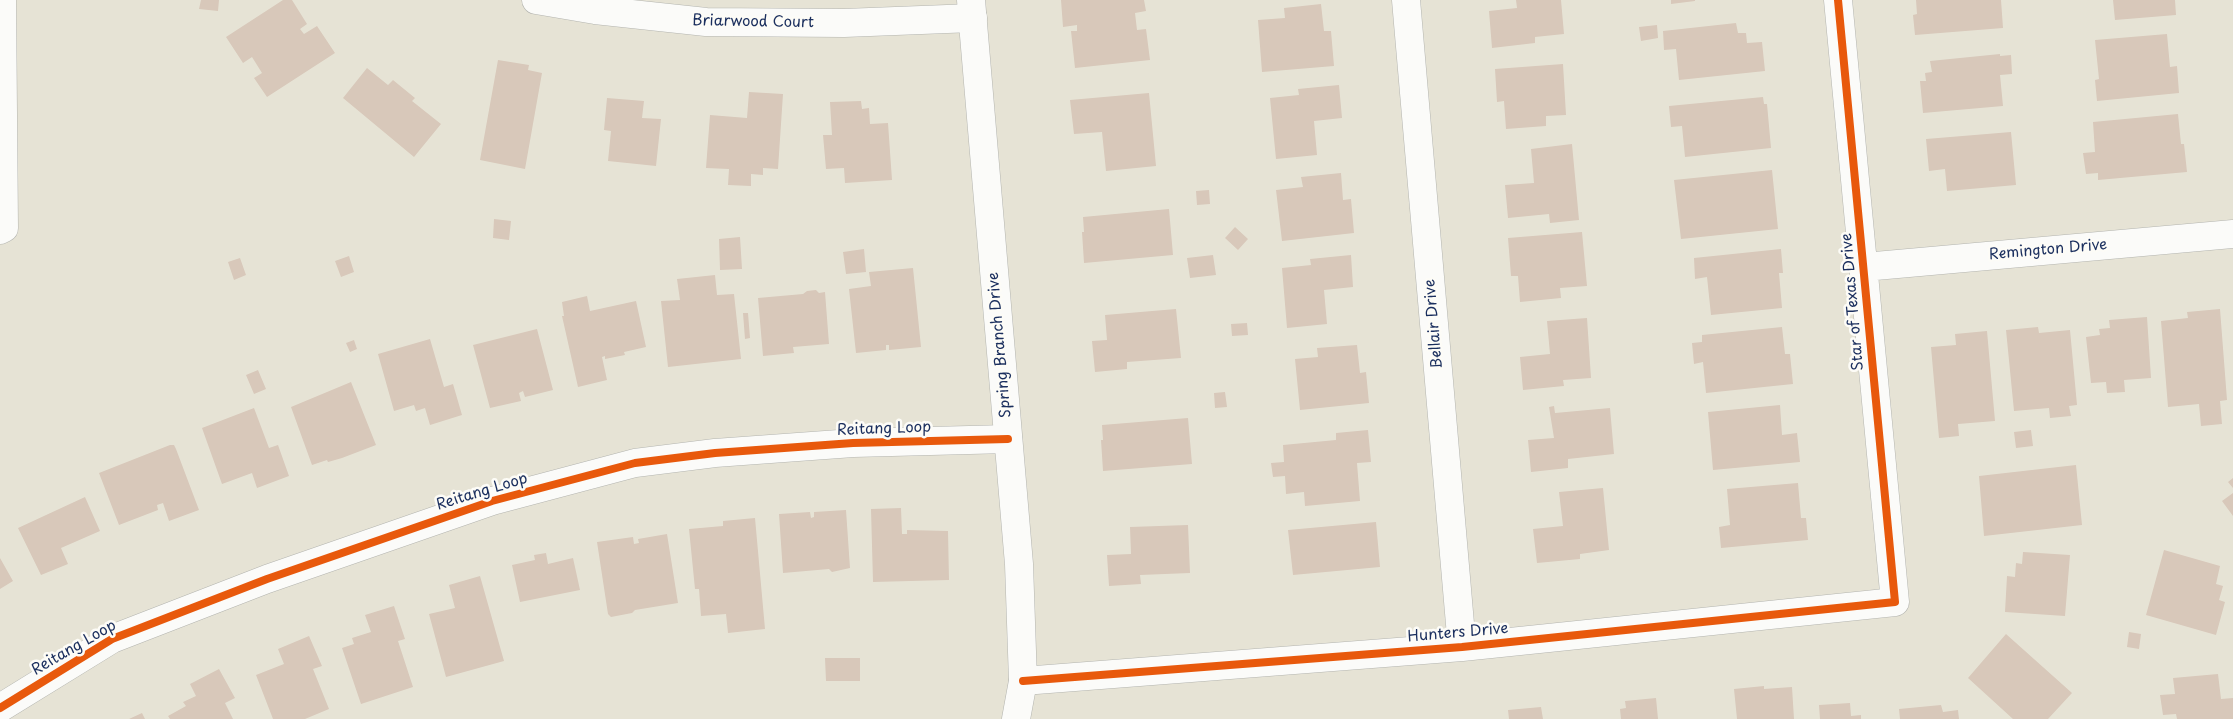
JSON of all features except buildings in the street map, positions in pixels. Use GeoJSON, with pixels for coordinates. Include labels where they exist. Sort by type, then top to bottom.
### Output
{"type":"FeatureCollection","features":[{"type":"Feature","properties":{"kind":"street"},"geometry":{"type":"LineString","coordinates":[[0,230],[4,228],[2,0]]}},
{"type":"Feature","properties":{"kind":"street","name":"Briarwood Court"},"geometry":{"type":"LineString","coordinates":[[536,0],[596,10],[706,22],[844,23],[972,9]]}},
{"type":"Feature","properties":{"kind":"street","name":"Bellair Drive"},"geometry":{"type":"LineString","coordinates":[[1406,0],[1462,647]]}},
{"type":"Feature","properties":{"kind":"street","name":"Star of Texas Drive"},"geometry":{"type":"LineString","coordinates":[[1838,0],[1895,602]]}},
{"type":"Feature","properties":{"kind":"street","name":"Spring Branch Drive"},"geometry":{"type":"LineString","coordinates":[[972,9],[1019,564],[1022,681],[1016,719]]}},
{"type":"Feature","properties":{"kind":"street","name":"Remington Drive"},"geometry":{"type":"LineString","coordinates":[[1864,267],[2233,234]]}},
{"type":"Feature","properties":{"kind":"street","name":"Reitang Loop"},"geometry":{"type":"LineString","coordinates":[[0,708],[112,639],[266,580],[492,500],[635,463],[715,453],[853,443],[1008,439]]}},
{"type":"Feature","properties":{"kind":"street","name":"Hunters Drive"},"geometry":{"type":"LineString","coordinates":[[1022,681],[1462,647],[1895,602]]}},
{"type":"Feature","properties":{"kind":"cycle path"},"geometry":{"type":"LineString","coordinates":[[1023,681],[1462,647],[1895,602],[1838,0]]}},
{"type":"Feature","properties":{"kind":"cycle path"},"geometry":{"type":"LineString","coordinates":[[0,708],[112,639],[267,579],[492,501],[635,463],[715,453],[853,443],[1008,439]]}}]}
